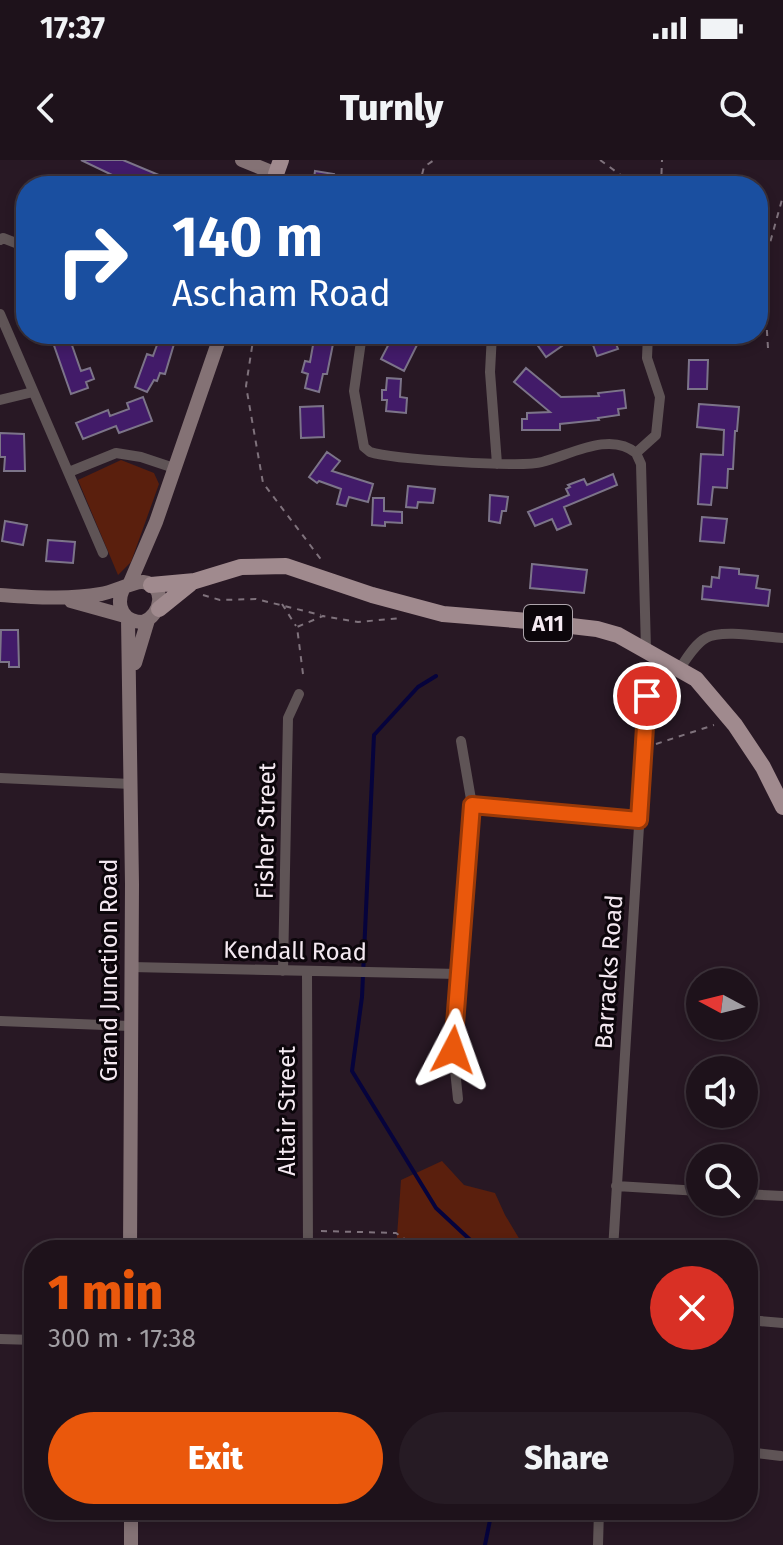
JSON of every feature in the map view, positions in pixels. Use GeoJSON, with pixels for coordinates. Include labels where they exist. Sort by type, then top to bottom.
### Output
{"type":"FeatureCollection","features":[{"type":"Feature","properties":{"kind":"main road"},"geometry":{"type":"LineString","coordinates":[[242,160],[277,173]]}},
{"type":"Feature","properties":{"kind":"main road"},"geometry":{"type":"LineString","coordinates":[[127,618],[119,603],[156,522],[217,344]]}},
{"type":"Feature","properties":{"kind":"main road"},"geometry":{"type":"LineString","coordinates":[[154,615],[160,598],[150,584],[147,567],[156,522]]}},
{"type":"Feature","properties":{"kind":"main road","name":"A11"},"geometry":{"type":"LineString","coordinates":[[60,598],[138,622],[230,569],[265,565],[300,569],[372,595],[443,614],[597,629],[618,635],[696,679],[731,719],[763,767],[783,807]]}},
{"type":"Feature","properties":{"kind":"main road","name":"A11"},"geometry":{"type":"LineString","coordinates":[[0,595],[60,598],[126,587],[137,582],[196,587]]}},
{"type":"Feature","properties":{"kind":"main road","name":"Grand Junction Road"},"geometry":{"type":"LineString","coordinates":[[129,691],[139,646],[154,615]]}},
{"type":"Feature","properties":{"kind":"main road","name":"Grand Junction Road"},"geometry":{"type":"LineString","coordinates":[[127,618],[131,784],[130,1240]]}},
{"type":"Feature","properties":{"kind":"main road"},"geometry":{"type":"LineString","coordinates":[[131,1520],[131,1545]]}},
{"type":"Feature","properties":{"kind":"street"},"geometry":{"type":"LineString","coordinates":[[1,317],[103,553]]}},
{"type":"Feature","properties":{"kind":"street"},"geometry":{"type":"LineString","coordinates":[[361,344],[354,391],[364,447],[377,454],[497,464],[538,464],[609,444],[629,448],[636,453],[641,464],[646,649]]}},
{"type":"Feature","properties":{"kind":"street"},"geometry":{"type":"LineString","coordinates":[[491,344],[490,372],[497,464]]}},
{"type":"Feature","properties":{"kind":"street"},"geometry":{"type":"LineString","coordinates":[[636,453],[656,435],[660,409],[658,388],[647,358],[648,344]]}},
{"type":"Feature","properties":{"kind":"street"},"geometry":{"type":"LineString","coordinates":[[0,400],[33,392]]}},
{"type":"Feature","properties":{"kind":"street"},"geometry":{"type":"LineString","coordinates":[[69,472],[116,453],[174,468]]}},
{"type":"Feature","properties":{"kind":"street"},"geometry":{"type":"LineString","coordinates":[[680,668],[708,637],[783,638]]}},
{"type":"Feature","properties":{"kind":"street","name":"Fisher Street"},"geometry":{"type":"LineString","coordinates":[[283,971],[288,718],[299,694]]}},
{"type":"Feature","properties":{"kind":"street","name":"Barracks Road"},"geometry":{"type":"LineString","coordinates":[[613,1240],[647,696]]}},
{"type":"Feature","properties":{"kind":"street"},"geometry":{"type":"LineString","coordinates":[[458,1099],[453,1050],[472,805],[461,741]]}},
{"type":"Feature","properties":{"kind":"street"},"geometry":{"type":"LineString","coordinates":[[0,778],[131,784]]}},
{"type":"Feature","properties":{"kind":"street"},"geometry":{"type":"LineString","coordinates":[[472,805],[639,820]]}},
{"type":"Feature","properties":{"kind":"street","name":"Kendall Road"},"geometry":{"type":"LineString","coordinates":[[131,967],[459,974]]}},
{"type":"Feature","properties":{"kind":"street","name":"Altair Street"},"geometry":{"type":"LineString","coordinates":[[307,972],[308,1240]]}},
{"type":"Feature","properties":{"kind":"street"},"geometry":{"type":"LineString","coordinates":[[0,1021],[130,1026]]}},
{"type":"Feature","properties":{"kind":"street"},"geometry":{"type":"LineString","coordinates":[[616,1186],[686,1190]]}},
{"type":"Feature","properties":{"kind":"street"},"geometry":{"type":"LineString","coordinates":[[758,1195],[783,1196]]}},
{"type":"Feature","properties":{"kind":"street"},"geometry":{"type":"LineString","coordinates":[[758,1321],[783,1323]]}},
{"type":"Feature","properties":{"kind":"street"},"geometry":{"type":"LineString","coordinates":[[0,1339],[24,1340]]}},
{"type":"Feature","properties":{"kind":"street"},"geometry":{"type":"LineString","coordinates":[[758,1453],[781,1456]]}},
{"type":"Feature","properties":{"kind":"street"},"geometry":{"type":"LineString","coordinates":[[598,1545],[599,1520]]}},
{"type":"Feature","properties":{"kind":"path"},"geometry":{"type":"LineString","coordinates":[[422,176],[424,167],[434,160]]}},
{"type":"Feature","properties":{"kind":"path"},"geometry":{"type":"LineString","coordinates":[[600,160],[622,176]]}},
{"type":"Feature","properties":{"kind":"path"},"geometry":{"type":"LineString","coordinates":[[768,250],[783,196]]}},
{"type":"Feature","properties":{"kind":"path"},"geometry":{"type":"LineString","coordinates":[[252,344],[246,386],[263,483],[338,582]]}},
{"type":"Feature","properties":{"kind":"path"},"geometry":{"type":"LineString","coordinates":[[768,344],[768,348]]}},
{"type":"Feature","properties":{"kind":"path"},"geometry":{"type":"LineString","coordinates":[[196,587],[220,600],[256,599],[282,603],[323,616],[358,622],[401,618]]}},
{"type":"Feature","properties":{"kind":"path"},"geometry":{"type":"LineString","coordinates":[[282,603],[297,627],[303,674]]}},
{"type":"Feature","properties":{"kind":"path"},"geometry":{"type":"LineString","coordinates":[[297,627],[323,616]]}},
{"type":"Feature","properties":{"kind":"path"},"geometry":{"type":"LineString","coordinates":[[646,649],[647,696]]}},
{"type":"Feature","properties":{"kind":"path"},"geometry":{"type":"LineString","coordinates":[[643,748],[731,719]]}},
{"type":"Feature","properties":{"kind":"path"},"geometry":{"type":"LineString","coordinates":[[308,1230],[396,1233],[406,1240]]}},
{"type":"Feature","properties":{"kind":"shaded area"},"geometry":{"type":"Polygon","coordinates":[[[121,460],[154,473],[159,484],[131,562],[118,575],[78,480],[121,460]]]}},
{"type":"Feature","properties":{"kind":"shaded area"},"geometry":{"type":"Polygon","coordinates":[[[442,1161],[464,1185],[495,1193],[520,1240],[397,1240],[401,1180],[442,1161]]]}},
{"type":"Feature","properties":{"kind":"building"},"geometry":{"type":"Polygon","coordinates":[[[81,160],[123,160],[161,176],[114,176],[81,160]]]}},
{"type":"Feature","properties":{"kind":"building"},"geometry":{"type":"Polygon","coordinates":[[[315,171],[334,174],[334,176],[314,176],[315,171]]]}},
{"type":"Feature","properties":{"kind":"building"},"geometry":{"type":"Polygon","coordinates":[[[54,344],[72,344],[81,371],[90,368],[94,379],[86,382],[88,388],[71,394],[54,344]]]}},
{"type":"Feature","properties":{"kind":"building"},"geometry":{"type":"Polygon","coordinates":[[[157,344],[174,344],[165,374],[160,373],[147,392],[135,387],[147,354],[153,356],[157,344]]]}},
{"type":"Feature","properties":{"kind":"building"},"geometry":{"type":"Polygon","coordinates":[[[313,344],[333,344],[327,374],[323,374],[319,392],[305,388],[308,374],[302,372],[305,361],[310,362],[313,344]]]}},
{"type":"Feature","properties":{"kind":"building"},"geometry":{"type":"Polygon","coordinates":[[[389,344],[418,344],[404,371],[381,359],[389,344]]]}},
{"type":"Feature","properties":{"kind":"building"},"geometry":{"type":"Polygon","coordinates":[[[537,344],[561,344],[562,346],[546,357],[537,344]]]}},
{"type":"Feature","properties":{"kind":"building"},"geometry":{"type":"Polygon","coordinates":[[[593,344],[616,344],[618,349],[597,356],[593,344]]]}},
{"type":"Feature","properties":{"kind":"building"},"geometry":{"type":"Polygon","coordinates":[[[689,360],[708,360],[707,389],[688,389],[689,360]]]}},
{"type":"Feature","properties":{"kind":"building"},"geometry":{"type":"Polygon","coordinates":[[[526,368],[561,397],[599,396],[598,393],[624,390],[626,408],[618,409],[619,415],[599,420],[560,424],[560,430],[522,430],[522,419],[527,419],[527,413],[550,412],[514,382],[526,368]]]}},
{"type":"Feature","properties":{"kind":"building"},"geometry":{"type":"Polygon","coordinates":[[[387,378],[401,379],[400,397],[407,398],[406,413],[386,411],[387,400],[382,400],[382,390],[386,390],[387,378]]]}},
{"type":"Feature","properties":{"kind":"building"},"geometry":{"type":"Polygon","coordinates":[[[143,397],[152,421],[119,433],[116,426],[83,439],[76,423],[108,410],[110,416],[129,409],[127,403],[143,397]]]}},
{"type":"Feature","properties":{"kind":"building"},"geometry":{"type":"Polygon","coordinates":[[[699,404],[739,407],[733,469],[728,469],[727,488],[713,487],[711,505],[698,504],[701,454],[723,455],[724,430],[697,427],[699,404]]]}},
{"type":"Feature","properties":{"kind":"building"},"geometry":{"type":"Polygon","coordinates":[[[323,406],[324,437],[301,438],[300,407],[323,406]]]}},
{"type":"Feature","properties":{"kind":"building"},"geometry":{"type":"Polygon","coordinates":[[[0,433],[24,434],[25,471],[4,471],[5,457],[0,457],[0,433]]]}},
{"type":"Feature","properties":{"kind":"building"},"geometry":{"type":"Polygon","coordinates":[[[327,452],[340,461],[332,471],[373,484],[368,502],[349,497],[346,506],[337,504],[341,489],[319,481],[317,483],[309,477],[327,452]]]}},
{"type":"Feature","properties":{"kind":"building"},"geometry":{"type":"Polygon","coordinates":[[[613,474],[617,485],[564,507],[571,524],[557,530],[552,519],[535,526],[528,512],[569,495],[568,485],[584,479],[587,485],[613,474]]]}},
{"type":"Feature","properties":{"kind":"building"},"geometry":{"type":"Polygon","coordinates":[[[408,486],[435,489],[433,503],[418,502],[417,508],[406,507],[408,486]]]}},
{"type":"Feature","properties":{"kind":"building"},"geometry":{"type":"Polygon","coordinates":[[[490,495],[508,497],[500,523],[489,521],[490,495]]]}},
{"type":"Feature","properties":{"kind":"building"},"geometry":{"type":"Polygon","coordinates":[[[373,498],[384,498],[384,511],[402,512],[402,523],[372,525],[373,498]]]}},
{"type":"Feature","properties":{"kind":"building"},"geometry":{"type":"Polygon","coordinates":[[[702,517],[727,519],[724,543],[700,541],[702,517]]]}},
{"type":"Feature","properties":{"kind":"building"},"geometry":{"type":"Polygon","coordinates":[[[5,521],[27,525],[23,545],[2,541],[5,521]]]}},
{"type":"Feature","properties":{"kind":"building"},"geometry":{"type":"Polygon","coordinates":[[[48,540],[75,542],[73,563],[46,561],[48,540]]]}},
{"type":"Feature","properties":{"kind":"building"},"geometry":{"type":"Polygon","coordinates":[[[532,564],[587,570],[584,593],[530,588],[532,564]]]}},
{"type":"Feature","properties":{"kind":"building"},"geometry":{"type":"Polygon","coordinates":[[[720,567],[739,569],[739,574],[758,576],[756,588],[770,590],[768,606],[702,599],[703,586],[711,587],[712,577],[719,578],[720,567]]]}},
{"type":"Feature","properties":{"kind":"building"},"geometry":{"type":"Polygon","coordinates":[[[1,630],[18,630],[19,667],[9,667],[9,662],[0,662],[1,630]]]}},
{"type":"Feature","properties":{"kind":"waterway"},"geometry":{"type":"LineString","coordinates":[[436,676],[418,687],[374,735],[362,997],[352,1071],[436,1208],[470,1240]]}},
{"type":"Feature","properties":{"kind":"waterway"},"geometry":{"type":"LineString","coordinates":[[485,1545],[490,1520]]}},
{"type":"Feature","properties":{"kind":"route"},"geometry":{"type":"LineString","coordinates":[[453,1050],[472,805],[639,820],[647,696]]}}]}
